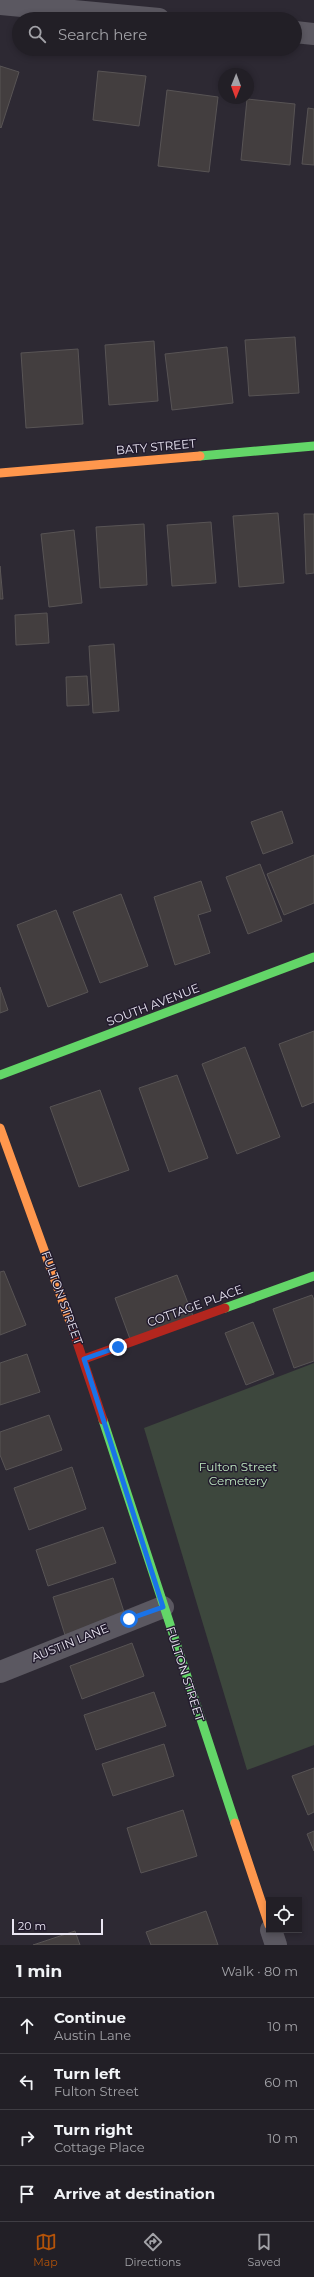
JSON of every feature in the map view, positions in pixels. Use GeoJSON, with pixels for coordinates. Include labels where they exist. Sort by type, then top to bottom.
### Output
{"type":"FeatureCollection","features":[{"type":"Feature","properties":{"kind":"street"},"geometry":{"type":"LineString","coordinates":[[0,4],[85,12]]}},
{"type":"Feature","properties":{"kind":"street"},"geometry":{"type":"LineString","coordinates":[[302,33],[314,34]]}},
{"type":"Feature","properties":{"kind":"street","name":"BATY STREET"},"geometry":{"type":"LineString","coordinates":[[0,473],[314,446]]}},
{"type":"Feature","properties":{"kind":"street","name":"SOUTH AVENUE"},"geometry":{"type":"LineString","coordinates":[[0,1075],[314,957]]}},
{"type":"Feature","properties":{"kind":"street","name":"FULTON STREET"},"geometry":{"type":"LineString","coordinates":[[0,1128],[84,1359],[163,1607],[266,1916]]}},
{"type":"Feature","properties":{"kind":"street","name":"COTTAGE PLACE"},"geometry":{"type":"LineString","coordinates":[[84,1359],[314,1276]]}},
{"type":"Feature","properties":{"kind":"street","name":"AUSTIN LANE"},"geometry":{"type":"LineString","coordinates":[[0,1672],[163,1607]]}},
{"type":"Feature","properties":{"kind":"street"},"geometry":{"type":"LineString","coordinates":[[272,1933],[276,1945]]}},
{"type":"Feature","properties":{"kind":"green space","name":"Fulton Street Cemetery"},"geometry":{"type":"Polygon","coordinates":[[[314,1363],[314,1745],[247,1770],[144,1428],[314,1363]]]}},
{"type":"Feature","properties":{"kind":"building"},"geometry":{"type":"Polygon","coordinates":[[[0,66],[19,72],[1,128],[0,127],[0,66]]]}},
{"type":"Feature","properties":{"kind":"building"},"geometry":{"type":"Polygon","coordinates":[[[98,71],[146,76],[139,126],[93,120],[98,71]]]}},
{"type":"Feature","properties":{"kind":"building"},"geometry":{"type":"Polygon","coordinates":[[[167,90],[218,97],[209,172],[158,166],[167,90]]]}},
{"type":"Feature","properties":{"kind":"building"},"geometry":{"type":"Polygon","coordinates":[[[254,100],[295,104],[290,165],[241,160],[247,104],[254,104],[254,100]]]}},
{"type":"Feature","properties":{"kind":"building"},"geometry":{"type":"Polygon","coordinates":[[[308,108],[314,109],[314,165],[302,164],[308,108]]]}},
{"type":"Feature","properties":{"kind":"building"},"geometry":{"type":"Polygon","coordinates":[[[295,337],[299,393],[249,396],[245,340],[295,337]]]}},
{"type":"Feature","properties":{"kind":"building"},"geometry":{"type":"Polygon","coordinates":[[[154,341],[158,401],[109,405],[105,345],[154,341]]]}},
{"type":"Feature","properties":{"kind":"building"},"geometry":{"type":"Polygon","coordinates":[[[227,347],[233,403],[172,410],[165,354],[227,347]]]}},
{"type":"Feature","properties":{"kind":"building"},"geometry":{"type":"Polygon","coordinates":[[[78,349],[83,424],[26,428],[21,353],[78,349]]]}},
{"type":"Feature","properties":{"kind":"building"},"geometry":{"type":"Polygon","coordinates":[[[278,513],[284,583],[239,587],[233,516],[278,513]]]}},
{"type":"Feature","properties":{"kind":"building"},"geometry":{"type":"Polygon","coordinates":[[[304,514],[314,514],[314,573],[306,574],[304,514]]]}},
{"type":"Feature","properties":{"kind":"building"},"geometry":{"type":"Polygon","coordinates":[[[211,522],[216,583],[172,586],[167,525],[211,522]]]}},
{"type":"Feature","properties":{"kind":"building"},"geometry":{"type":"Polygon","coordinates":[[[144,524],[147,585],[100,588],[96,527],[144,524]]]}},
{"type":"Feature","properties":{"kind":"building"},"geometry":{"type":"Polygon","coordinates":[[[74,530],[82,603],[49,607],[41,534],[74,530]]]}},
{"type":"Feature","properties":{"kind":"building"},"geometry":{"type":"Polygon","coordinates":[[[0,566],[3,599],[0,599],[0,566]]]}},
{"type":"Feature","properties":{"kind":"building"},"geometry":{"type":"Polygon","coordinates":[[[47,613],[49,643],[16,645],[15,615],[47,613]]]}},
{"type":"Feature","properties":{"kind":"building"},"geometry":{"type":"Polygon","coordinates":[[[114,644],[119,711],[93,713],[89,646],[114,644]]]}},
{"type":"Feature","properties":{"kind":"building"},"geometry":{"type":"Polygon","coordinates":[[[87,676],[89,705],[67,706],[66,677],[87,676]]]}},
{"type":"Feature","properties":{"kind":"building"},"geometry":{"type":"Polygon","coordinates":[[[282,811],[293,843],[263,854],[251,822],[282,811]]]}},
{"type":"Feature","properties":{"kind":"building"},"geometry":{"type":"Polygon","coordinates":[[[314,855],[314,903],[284,915],[267,874],[314,855]]]}},
{"type":"Feature","properties":{"kind":"building"},"geometry":{"type":"Polygon","coordinates":[[[260,864],[282,921],[248,934],[226,877],[260,864]]]}},
{"type":"Feature","properties":{"kind":"building"},"geometry":{"type":"Polygon","coordinates":[[[201,881],[211,911],[198,915],[210,953],[175,965],[154,897],[201,881]]]}},
{"type":"Feature","properties":{"kind":"building"},"geometry":{"type":"Polygon","coordinates":[[[121,894],[148,966],[100,983],[73,912],[121,894]]]}},
{"type":"Feature","properties":{"kind":"building"},"geometry":{"type":"Polygon","coordinates":[[[56,910],[88,992],[48,1007],[17,925],[56,910]]]}},
{"type":"Feature","properties":{"kind":"building"},"geometry":{"type":"Polygon","coordinates":[[[0,987],[8,1010],[0,1013],[0,987]]]}},
{"type":"Feature","properties":{"kind":"building"},"geometry":{"type":"Polygon","coordinates":[[[314,1031],[314,1102],[302,1107],[279,1044],[314,1031]]]}},
{"type":"Feature","properties":{"kind":"building"},"geometry":{"type":"Polygon","coordinates":[[[245,1047],[280,1137],[237,1154],[202,1064],[245,1047]]]}},
{"type":"Feature","properties":{"kind":"building"},"geometry":{"type":"Polygon","coordinates":[[[177,1075],[208,1158],[169,1172],[139,1088],[177,1075]]]}},
{"type":"Feature","properties":{"kind":"building"},"geometry":{"type":"Polygon","coordinates":[[[100,1090],[129,1170],[79,1187],[50,1107],[100,1090]]]}},
{"type":"Feature","properties":{"kind":"building"},"geometry":{"type":"Polygon","coordinates":[[[4,1271],[26,1325],[0,1335],[0,1272],[4,1271]]]}},
{"type":"Feature","properties":{"kind":"building"},"geometry":{"type":"Polygon","coordinates":[[[177,1275],[193,1316],[130,1339],[115,1298],[177,1275]]]}},
{"type":"Feature","properties":{"kind":"building"},"geometry":{"type":"Polygon","coordinates":[[[312,1295],[314,1300],[314,1361],[294,1368],[273,1309],[312,1295]]]}},
{"type":"Feature","properties":{"kind":"building"},"geometry":{"type":"Polygon","coordinates":[[[253,1322],[274,1374],[246,1385],[225,1333],[253,1322]]]}},
{"type":"Feature","properties":{"kind":"building"},"geometry":{"type":"Polygon","coordinates":[[[27,1354],[40,1392],[0,1405],[0,1363],[27,1354]]]}},
{"type":"Feature","properties":{"kind":"building"},"geometry":{"type":"Polygon","coordinates":[[[49,1415],[62,1450],[6,1470],[0,1455],[0,1432],[49,1415]]]}},
{"type":"Feature","properties":{"kind":"building"},"geometry":{"type":"Polygon","coordinates":[[[72,1467],[86,1509],[29,1530],[14,1488],[72,1467]]]}},
{"type":"Feature","properties":{"kind":"building"},"geometry":{"type":"Polygon","coordinates":[[[103,1527],[116,1563],[48,1586],[36,1550],[103,1527]]]}},
{"type":"Feature","properties":{"kind":"building"},"geometry":{"type":"Polygon","coordinates":[[[113,1578],[125,1615],[65,1635],[53,1597],[113,1578]]]}},
{"type":"Feature","properties":{"kind":"building"},"geometry":{"type":"Polygon","coordinates":[[[132,1643],[144,1676],[82,1699],[70,1666],[132,1643]]]}},
{"type":"Feature","properties":{"kind":"building"},"geometry":{"type":"Polygon","coordinates":[[[154,1692],[166,1726],[96,1750],[84,1715],[154,1692]]]}},
{"type":"Feature","properties":{"kind":"building"},"geometry":{"type":"Polygon","coordinates":[[[164,1744],[174,1776],[113,1796],[102,1764],[164,1744]]]}},
{"type":"Feature","properties":{"kind":"building"},"geometry":{"type":"Polygon","coordinates":[[[314,1768],[314,1812],[308,1815],[292,1776],[314,1768]]]}},
{"type":"Feature","properties":{"kind":"building"},"geometry":{"type":"Polygon","coordinates":[[[183,1810],[197,1856],[141,1873],[127,1828],[183,1810]]]}},
{"type":"Feature","properties":{"kind":"building"},"geometry":{"type":"Polygon","coordinates":[[[314,1831],[314,1851],[307,1834],[314,1831]]]}},
{"type":"Feature","properties":{"kind":"building"},"geometry":{"type":"Polygon","coordinates":[[[206,1911],[218,1945],[151,1945],[146,1932],[206,1911]]]}},
{"type":"Feature","properties":{"kind":"building"},"geometry":{"type":"Polygon","coordinates":[[[75,1931],[80,1945],[33,1945],[75,1931]]]}},
{"type":"Feature","properties":{"kind":"traffic: fast"},"geometry":{"type":"LineString","coordinates":[[200,456],[314,446]]}},
{"type":"Feature","properties":{"kind":"traffic: fast"},"geometry":{"type":"LineString","coordinates":[[0,1075],[314,957]]}},
{"type":"Feature","properties":{"kind":"traffic: fast"},"geometry":{"type":"LineString","coordinates":[[225,1308],[314,1276]]}},
{"type":"Feature","properties":{"kind":"traffic: fast"},"geometry":{"type":"LineString","coordinates":[[103,1420],[235,1823]]}},
{"type":"Feature","properties":{"kind":"traffic: slow"},"geometry":{"type":"LineString","coordinates":[[0,473],[200,456]]}},
{"type":"Feature","properties":{"kind":"traffic: slow"},"geometry":{"type":"LineString","coordinates":[[0,1128],[74,1333]]}},
{"type":"Feature","properties":{"kind":"traffic: slow"},"geometry":{"type":"LineString","coordinates":[[235,1823],[266,1916]]}},
{"type":"Feature","properties":{"kind":"traffic: jam"},"geometry":{"type":"LineString","coordinates":[[84,1359],[225,1308]]}},
{"type":"Feature","properties":{"kind":"traffic: jam"},"geometry":{"type":"LineString","coordinates":[[74,1333],[103,1420]]}},
{"type":"Feature","properties":{"kind":"route"},"geometry":{"type":"LineString","coordinates":[[118,1347],[84,1359],[163,1607],[129,1619]]}}]}
